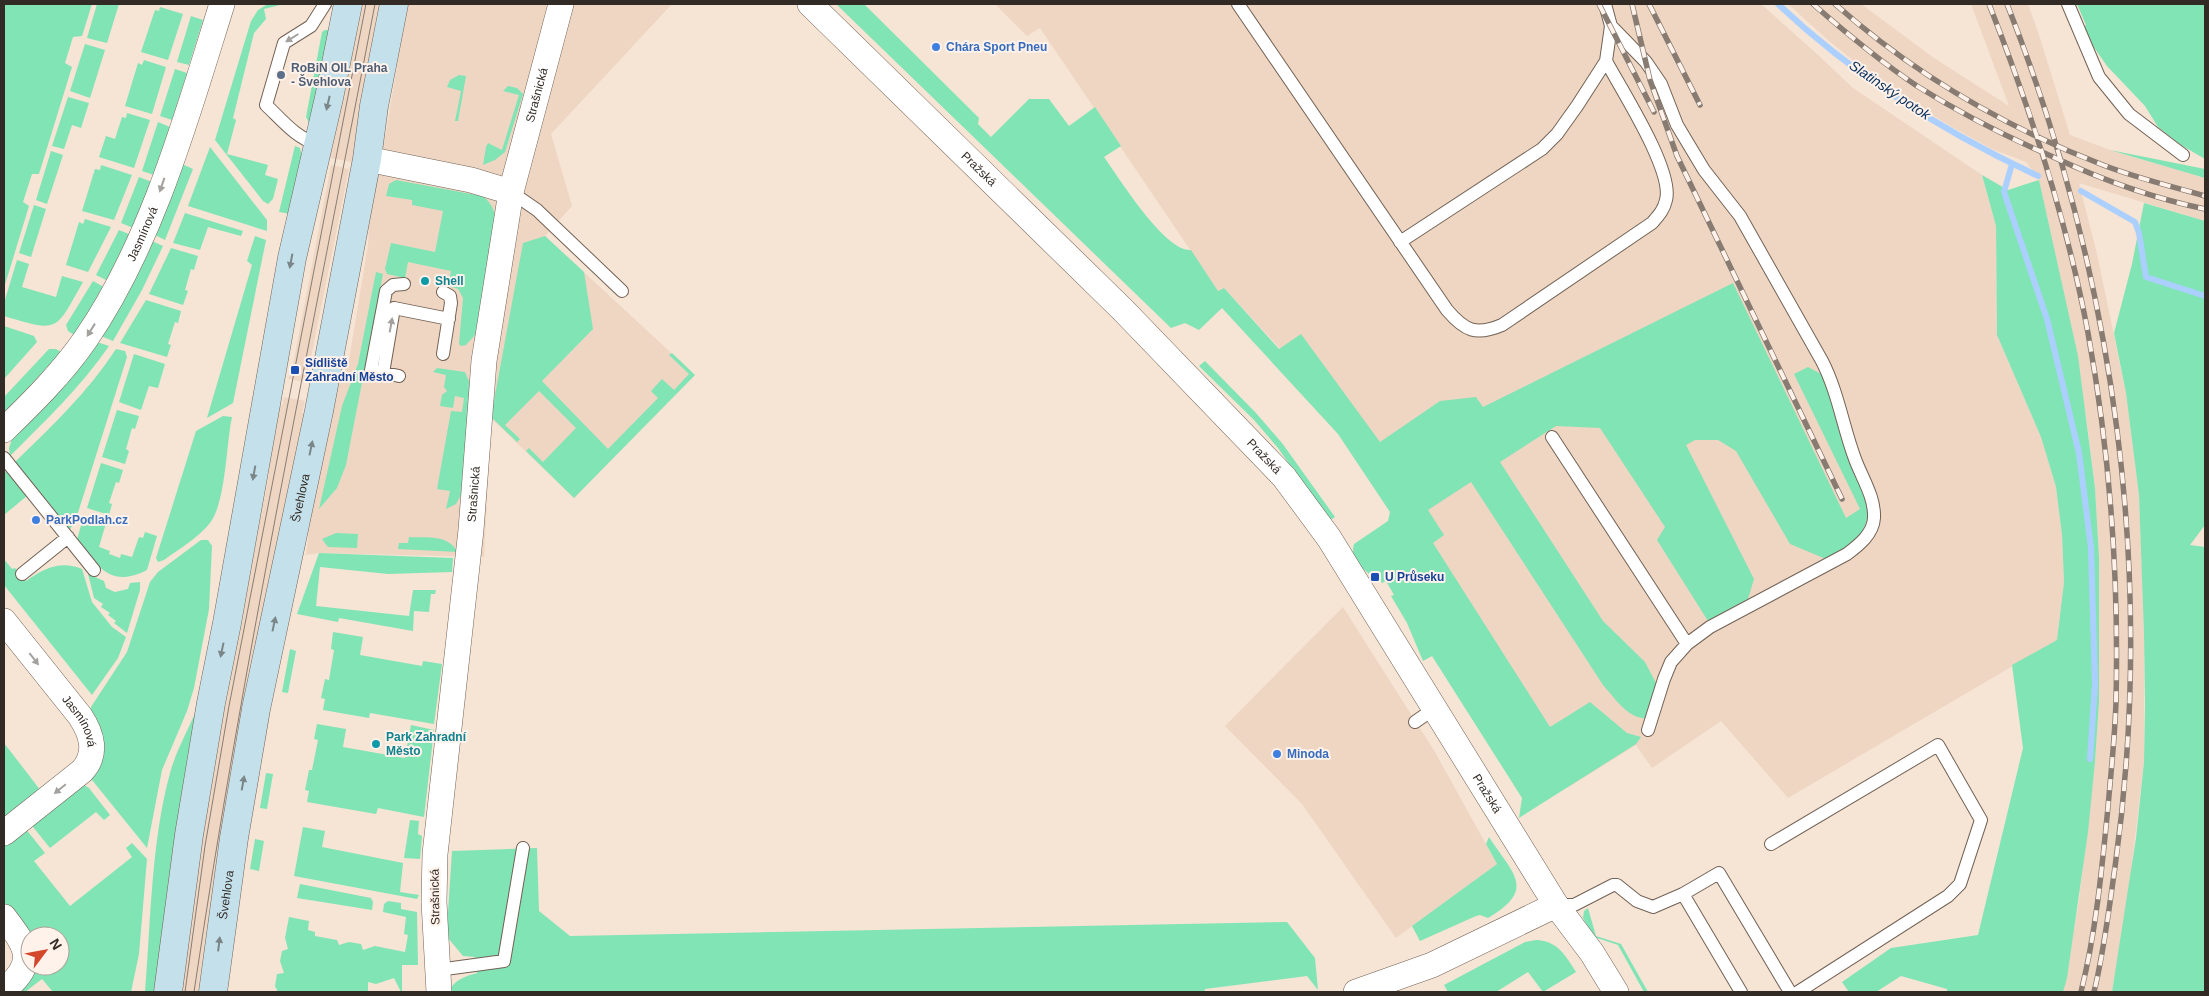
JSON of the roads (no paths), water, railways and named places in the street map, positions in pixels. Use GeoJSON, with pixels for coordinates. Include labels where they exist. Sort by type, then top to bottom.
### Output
{"type":"FeatureCollection","features":[{"type":"Feature","properties":{"kind":"main road"},"geometry":{"type":"LineString","coordinates":[[168,992],[189,834],[211,703],[227,624],[292,258],[317,144],[330,98],[348,4]]}},
{"type":"Feature","properties":{"kind":"main road","name":"Švehlova"},"geometry":{"type":"LineString","coordinates":[[213,992],[234,838],[256,709],[319,410],[367,159],[371,121],[394,4]]}},
{"type":"Feature","properties":{"kind":"street","name":"Jasmínová"},"geometry":{"type":"LineString","coordinates":[[4,430],[46,388],[68,362],[85,340],[113,294],[142,235],[178,139],[222,4]]}},
{"type":"Feature","properties":{"kind":"street","name":"Strašnická"},"geometry":{"type":"LineString","coordinates":[[438,981],[434,902],[435,854],[471,530],[484,361],[511,192],[561,4]]}},
{"type":"Feature","properties":{"kind":"street","name":"Pražská"},"geometry":{"type":"LineString","coordinates":[[810,4],[1123,310],[1284,477],[1329,538],[1556,905],[1592,953],[1616,992]]}},
{"type":"Feature","properties":{"kind":"street"},"geometry":{"type":"LineString","coordinates":[[367,159],[471,180],[511,192]]}},
{"type":"Feature","properties":{"kind":"street","name":"Jasmínová"},"geometry":{"type":"LineString","coordinates":[[4,621],[80,716],[90,733],[92,745],[90,759],[82,771],[4,833]]}},
{"type":"Feature","properties":{"kind":"street"},"geometry":{"type":"LineString","coordinates":[[1356,992],[1432,965],[1556,905]]}},
{"type":"Feature","properties":{"kind":"street"},"geometry":{"type":"LineString","coordinates":[[4,917],[19,938],[26,957],[23,970],[4,990]]}},
{"type":"Feature","properties":{"kind":"lane"},"geometry":{"type":"LineString","coordinates":[[317,144],[308,141],[294,131],[266,106],[284,43],[311,26],[325,4]]}},
{"type":"Feature","properties":{"kind":"lane"},"geometry":{"type":"LineString","coordinates":[[1238,4],[1447,310],[1467,329],[1479,332],[1491,330],[1502,325],[1652,223],[1662,212],[1666,200],[1665,176],[1606,61]]}},
{"type":"Feature","properties":{"kind":"lane"},"geometry":{"type":"LineString","coordinates":[[1400,242],[1542,149],[1557,134],[1606,61],[1611,26],[1605,4]]}},
{"type":"Feature","properties":{"kind":"lane"},"geometry":{"type":"LineString","coordinates":[[2068,4],[2099,76],[2129,114],[2183,155]]}},
{"type":"Feature","properties":{"kind":"lane"},"geometry":{"type":"LineString","coordinates":[[1611,26],[1646,62],[1661,84],[1677,126],[1704,170],[1740,216],[1822,361],[1829,375],[1855,459],[1874,505],[1874,520],[1869,532],[1860,544],[1847,554],[1710,627],[1687,644],[1672,662],[1664,679],[1648,730]]}},
{"type":"Feature","properties":{"kind":"lane"},"geometry":{"type":"LineString","coordinates":[[511,192],[537,210],[622,290]]}},
{"type":"Feature","properties":{"kind":"lane"},"geometry":{"type":"LineString","coordinates":[[377,371],[386,292],[393,285],[404,284]]}},
{"type":"Feature","properties":{"kind":"lane"},"geometry":{"type":"LineString","coordinates":[[443,292],[451,299],[443,354]]}},
{"type":"Feature","properties":{"kind":"lane"},"geometry":{"type":"LineString","coordinates":[[377,371],[394,308],[449,319]]}},
{"type":"Feature","properties":{"kind":"lane"},"geometry":{"type":"LineString","coordinates":[[377,371],[399,376]]}},
{"type":"Feature","properties":{"kind":"lane"},"geometry":{"type":"LineString","coordinates":[[1552,437],[1687,644]]}},
{"type":"Feature","properties":{"kind":"lane"},"geometry":{"type":"LineString","coordinates":[[4,458],[94,570]]}},
{"type":"Feature","properties":{"kind":"lane"},"geometry":{"type":"LineString","coordinates":[[22,574],[68,537]]}},
{"type":"Feature","properties":{"kind":"lane"},"geometry":{"type":"LineString","coordinates":[[1415,722],[1435,708]]}},
{"type":"Feature","properties":{"kind":"lane"},"geometry":{"type":"LineString","coordinates":[[1771,844],[1938,745],[1981,820],[1960,884],[1948,896],[1798,992]]}},
{"type":"Feature","properties":{"kind":"lane"},"geometry":{"type":"LineString","coordinates":[[438,981],[504,961],[523,848]]}},
{"type":"Feature","properties":{"kind":"lane"},"geometry":{"type":"LineString","coordinates":[[1556,905],[1574,905],[1617,885],[1637,901],[1653,907],[1683,894],[1719,873],[1790,992]]}},
{"type":"Feature","properties":{"kind":"lane"},"geometry":{"type":"LineString","coordinates":[[1683,894],[1741,992]]}},
{"type":"Feature","properties":{"kind":"waterway","name":"Slatinský potok"},"geometry":{"type":"LineString","coordinates":[[1778,4],[1807,31],[1869,79],[1934,121],[2002,159],[2038,176]]}},
{"type":"Feature","properties":{"kind":"waterway"},"geometry":{"type":"LineString","coordinates":[[2012,164],[2004,192],[2047,319],[2079,453],[2091,548],[2095,684],[2090,759]]}},
{"type":"Feature","properties":{"kind":"waterway","name":"Slatinský potok"},"geometry":{"type":"LineString","coordinates":[[2081,191],[2135,222],[2139,233],[2146,277],[2205,296]]}},
{"type":"Feature","properties":{"kind":"tram line"},"geometry":{"type":"LineString","coordinates":[[185,992],[205,846],[229,706],[366,4]]}},
{"type":"Feature","properties":{"kind":"tram line"},"geometry":{"type":"LineString","coordinates":[[194,992],[213,868],[256,621],[375,4]]}},
{"type":"Feature","properties":{"kind":"railway"},"geometry":{"type":"LineString","coordinates":[[1599,4],[1654,112]]}},
{"type":"Feature","properties":{"kind":"railway"},"geometry":{"type":"LineString","coordinates":[[1632,4],[1650,80],[1677,156],[1842,499]]}},
{"type":"Feature","properties":{"kind":"railway"},"geometry":{"type":"LineString","coordinates":[[1649,4],[1700,105]]}},
{"type":"Feature","properties":{"kind":"railway"},"geometry":{"type":"LineString","coordinates":[[1813,4],[1864,47],[1904,77],[1933,96],[1983,124],[2107,180],[2165,199],[2205,209]]}},
{"type":"Feature","properties":{"kind":"railway"},"geometry":{"type":"LineString","coordinates":[[1835,4],[1896,53],[1929,76],[1996,116],[2031,134],[2115,170],[2205,196]]}},
{"type":"Feature","properties":{"kind":"railway"},"geometry":{"type":"LineString","coordinates":[[1989,4],[2033,125],[2070,249],[2096,379],[2107,470],[2116,609],[2115,714],[2101,877],[2095,923],[2081,992]]}},
{"type":"Feature","properties":{"kind":"railway"},"geometry":{"type":"LineString","coordinates":[[2007,4],[2044,108],[2075,213],[2099,320],[2117,429],[2127,538],[2131,648],[2127,758],[2115,867],[2094,992]]}},
{"type":"Feature","properties":{"kind":"place","name":"Chára Sport Pneu"},"geometry":{"type":"Point","coordinates":[936,47]}},
{"type":"Feature","properties":{"kind":"place","name":"RoBiN OIL Praha - Švehlova"},"geometry":{"type":"Point","coordinates":[281,75]}},
{"type":"Feature","properties":{"kind":"place","name":"Shell"},"geometry":{"type":"Point","coordinates":[425,281]}},
{"type":"Feature","properties":{"kind":"place","name":"Sídliště Zahradní Město"},"geometry":{"type":"Point","coordinates":[295,370]}},
{"type":"Feature","properties":{"kind":"place","name":"ParkPodlah.cz"},"geometry":{"type":"Point","coordinates":[36,520]}},
{"type":"Feature","properties":{"kind":"place","name":"U Průseku"},"geometry":{"type":"Point","coordinates":[1375,577]}},
{"type":"Feature","properties":{"kind":"place","name":"Park Zahradní Město"},"geometry":{"type":"Point","coordinates":[376,744]}},
{"type":"Feature","properties":{"kind":"place","name":"Minoda"},"geometry":{"type":"Point","coordinates":[1277,754]}}]}
